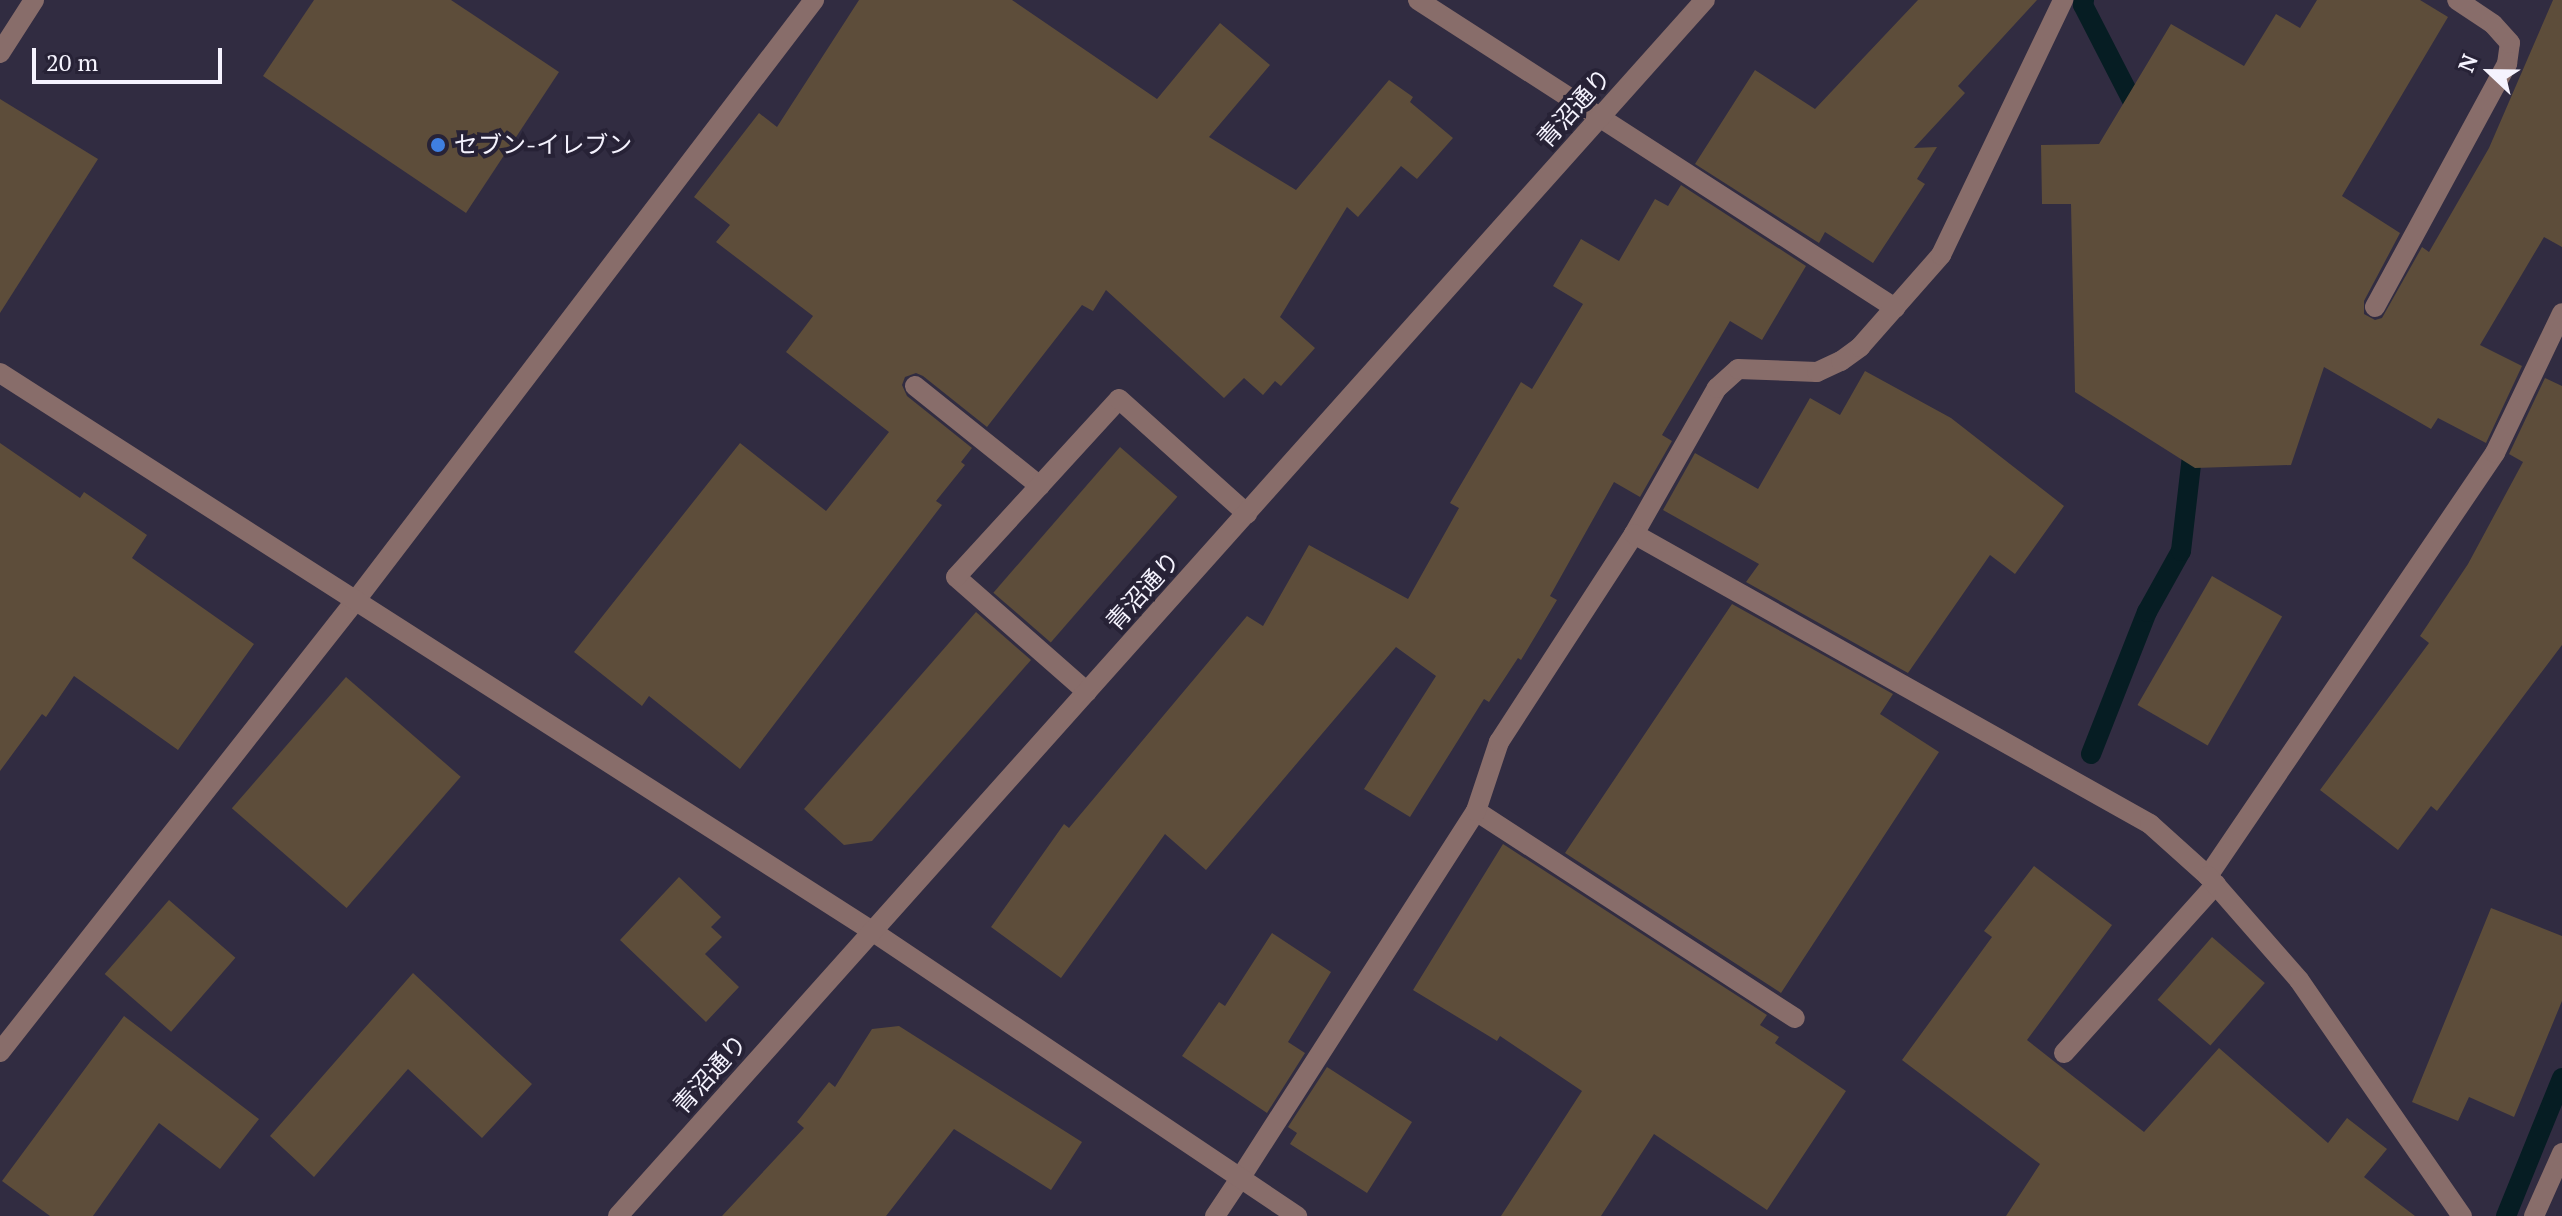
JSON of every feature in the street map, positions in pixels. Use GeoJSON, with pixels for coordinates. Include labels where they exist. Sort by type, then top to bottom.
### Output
{"type":"FeatureCollection","features":[{"type":"Feature","properties":{"kind":"street"},"geometry":{"type":"LineString","coordinates":[[0,53],[34,0]]}},
{"type":"Feature","properties":{"kind":"street"},"geometry":{"type":"LineString","coordinates":[[0,1052],[356,600],[814,0]]}},
{"type":"Feature","properties":{"kind":"street"},"geometry":{"type":"LineString","coordinates":[[1418,0],[1895,308]]}},
{"type":"Feature","properties":{"kind":"street","name":"青沼通り"},"geometry":{"type":"LineString","coordinates":[[618,1216],[1705,0]]}},
{"type":"Feature","properties":{"kind":"street"},"geometry":{"type":"LineString","coordinates":[[1215,1216],[1476,811],[1499,742],[1634,534],[1717,388],[1738,369],[1817,372],[1860,347],[1895,308],[1941,255],[2063,0]]}},
{"type":"Feature","properties":{"kind":"street"},"geometry":{"type":"LineString","coordinates":[[2375,307],[2507,64],[2510,43],[2493,24],[2457,0]]}},
{"type":"Feature","properties":{"kind":"street"},"geometry":{"type":"LineString","coordinates":[[2064,1053],[2212,880],[2495,453],[2562,313]]}},
{"type":"Feature","properties":{"kind":"street"},"geometry":{"type":"LineString","coordinates":[[0,373],[872,931],[1239,1180],[1297,1216]]}},
{"type":"Feature","properties":{"kind":"street"},"geometry":{"type":"LineString","coordinates":[[915,386],[1040,486]]}},
{"type":"Feature","properties":{"kind":"street"},"geometry":{"type":"LineString","coordinates":[[1087,692],[956,577],[1119,399],[1247,514]]}},
{"type":"Feature","properties":{"kind":"street"},"geometry":{"type":"LineString","coordinates":[[1634,534],[2150,824],[2212,880],[2299,980],[2462,1216]]}},
{"type":"Feature","properties":{"kind":"street"},"geometry":{"type":"LineString","coordinates":[[1476,811],[1795,1018]]}},
{"type":"Feature","properties":{"kind":"street"},"geometry":{"type":"LineString","coordinates":[[2534,1216],[2562,1153]]}},
{"type":"Feature","properties":{"kind":"building","name":"セブン-イレブン"},"geometry":{"type":"Polygon","coordinates":[[[314,0],[451,0],[559,72],[466,213],[263,76],[314,0]]]}},
{"type":"Feature","properties":{"kind":"building"},"geometry":{"type":"Polygon","coordinates":[[[859,0],[1012,0],[1157,99],[1220,23],[1270,65],[1209,137],[1296,190],[1389,80],[1413,97],[1410,102],[1453,138],[1417,179],[1401,166],[1358,217],[1347,207],[1280,317],[1315,348],[1281,386],[1275,381],[1263,395],[1244,378],[1224,398],[1106,290],[1093,311],[1082,305],[987,427],[923,376],[916,373],[905,377],[902,385],[907,396],[972,448],[961,462],[965,465],[936,501],[942,505],[740,769],[649,696],[642,706],[574,652],[740,443],[826,511],[889,432],[786,352],[813,316],[716,242],[730,225],[694,197],[759,113],[777,127],[859,0]]]}},
{"type":"Feature","properties":{"kind":"building"},"geometry":{"type":"Polygon","coordinates":[[[1918,0],[2037,0],[1958,86],[1965,93],[1914,148],[1937,147],[1917,179],[1925,184],[1873,263],[1825,232],[1819,243],[1695,164],[1755,70],[1815,109],[1918,0]]]}},
{"type":"Feature","properties":{"kind":"building"},"geometry":{"type":"Polygon","coordinates":[[[2317,0],[2420,0],[2448,17],[2342,196],[2400,233],[2364,301],[2364,314],[2375,320],[2382,318],[2422,247],[2429,252],[2489,148],[2553,0],[2562,0],[2562,247],[2544,237],[2480,345],[2522,366],[2486,443],[2438,418],[2431,429],[2324,367],[2291,465],[2195,468],[2075,392],[2071,204],[2042,204],[2041,145],[2099,144],[2171,24],[2244,66],[2276,14],[2300,28],[2317,0]]]}},
{"type":"Feature","properties":{"kind":"building"},"geometry":{"type":"Polygon","coordinates":[[[0,99],[98,159],[0,313],[0,99]]]}},
{"type":"Feature","properties":{"kind":"building"},"geometry":{"type":"Polygon","coordinates":[[[1681,185],[1806,266],[1762,340],[1730,321],[1662,435],[1672,441],[1640,497],[1614,482],[1550,596],[1557,600],[1521,660],[1518,658],[1489,702],[1484,699],[1410,817],[1364,789],[1436,676],[1396,647],[1206,870],[1165,834],[1061,978],[991,927],[1064,824],[1069,828],[1247,616],[1263,626],[1309,545],[1408,599],[1459,508],[1450,503],[1521,382],[1532,389],[1583,304],[1553,286],[1581,239],[1619,261],[1655,199],[1668,206],[1681,185]]]}},
{"type":"Feature","properties":{"kind":"building"},"geometry":{"type":"Polygon","coordinates":[[[1865,371],[1951,418],[2064,506],[2015,574],[1990,555],[1908,673],[1746,582],[1759,564],[1663,510],[1695,453],[1758,489],[1810,398],[1840,415],[1865,371]]]}},
{"type":"Feature","properties":{"kind":"building"},"geometry":{"type":"Polygon","coordinates":[[[2545,378],[2562,386],[2562,645],[2437,811],[2431,806],[2398,850],[2320,790],[2429,643],[2420,636],[2468,564],[2523,462],[2509,454],[2545,378]]]}},
{"type":"Feature","properties":{"kind":"building"},"geometry":{"type":"Polygon","coordinates":[[[0,443],[80,498],[84,492],[147,535],[132,558],[254,644],[178,750],[74,676],[46,717],[42,714],[0,771],[0,443]]]}},
{"type":"Feature","properties":{"kind":"building"},"geometry":{"type":"Polygon","coordinates":[[[1120,447],[1177,497],[1051,643],[993,593],[1120,447]]]}},
{"type":"Feature","properties":{"kind":"building"},"geometry":{"type":"Polygon","coordinates":[[[2212,576],[2282,616],[2208,746],[2138,705],[2212,576]]]}},
{"type":"Feature","properties":{"kind":"building"},"geometry":{"type":"Polygon","coordinates":[[[1732,604],[1893,694],[1880,714],[1939,752],[1781,993],[1565,853],[1732,604]]]}},
{"type":"Feature","properties":{"kind":"building"},"geometry":{"type":"Polygon","coordinates":[[[976,612],[1031,660],[872,841],[844,845],[804,809],[976,612]]]}},
{"type":"Feature","properties":{"kind":"building"},"geometry":{"type":"Polygon","coordinates":[[[346,677],[461,777],[347,908],[232,808],[346,677]]]}},
{"type":"Feature","properties":{"kind":"building"},"geometry":{"type":"Polygon","coordinates":[[[1503,844],[1767,1015],[1760,1025],[1779,1037],[1775,1043],[1846,1091],[1767,1210],[1654,1134],[1601,1216],[1501,1216],[1582,1091],[1500,1036],[1497,1041],[1413,990],[1503,844]]]}},
{"type":"Feature","properties":{"kind":"building"},"geometry":{"type":"Polygon","coordinates":[[[2034,866],[2112,925],[2027,1040],[2144,1132],[2219,1048],[2328,1143],[2347,1118],[2387,1149],[2364,1177],[2415,1216],[2006,1216],[2040,1164],[1902,1060],[1992,937],[1984,931],[2034,866]]]}},
{"type":"Feature","properties":{"kind":"building"},"geometry":{"type":"Polygon","coordinates":[[[679,877],[721,917],[711,927],[722,937],[705,954],[739,987],[706,1022],[620,940],[679,877]]]}},
{"type":"Feature","properties":{"kind":"building"},"geometry":{"type":"Polygon","coordinates":[[[169,900],[235,958],[171,1032],[105,974],[169,900]]]}},
{"type":"Feature","properties":{"kind":"building"},"geometry":{"type":"Polygon","coordinates":[[[2491,908],[2562,936],[2562,1001],[2514,1117],[2469,1097],[2458,1121],[2412,1102],[2491,908]]]}},
{"type":"Feature","properties":{"kind":"building"},"geometry":{"type":"Polygon","coordinates":[[[1272,933],[1331,972],[1288,1042],[1305,1053],[1267,1113],[1182,1056],[1219,1002],[1225,1006],[1272,933]]]}},
{"type":"Feature","properties":{"kind":"building"},"geometry":{"type":"Polygon","coordinates":[[[2212,937],[2265,983],[2210,1046],[2158,1000],[2212,937]]]}},
{"type":"Feature","properties":{"kind":"building"},"geometry":{"type":"Polygon","coordinates":[[[413,973],[532,1084],[482,1138],[408,1069],[314,1177],[270,1136],[413,973]]]}},
{"type":"Feature","properties":{"kind":"building"},"geometry":{"type":"Polygon","coordinates":[[[124,1016],[259,1119],[220,1169],[159,1123],[93,1216],[50,1216],[2,1181],[124,1016]]]}},
{"type":"Feature","properties":{"kind":"building"},"geometry":{"type":"Polygon","coordinates":[[[899,1026],[1082,1142],[1051,1190],[954,1129],[886,1216],[722,1216],[804,1128],[797,1122],[829,1082],[835,1087],[872,1029],[899,1026]]]}},
{"type":"Feature","properties":{"kind":"building"},"geometry":{"type":"Polygon","coordinates":[[[1327,1067],[1412,1122],[1367,1193],[1290,1144],[1297,1133],[1288,1127],[1327,1067]]]}},
{"type":"Feature","properties":{"kind":"waterway"},"geometry":{"type":"LineString","coordinates":[[2084,0],[2083,5],[2141,118]]}},
{"type":"Feature","properties":{"kind":"waterway"},"geometry":{"type":"LineString","coordinates":[[2091,754],[2147,612],[2181,551],[2194,439]]}},
{"type":"Feature","properties":{"kind":"waterway"},"geometry":{"type":"LineString","coordinates":[[2506,1216],[2562,1078]]}},
{"type":"Feature","properties":{"kind":"place","name":"セブン-イレブン"},"geometry":{"type":"Point","coordinates":[438,145]}}]}
